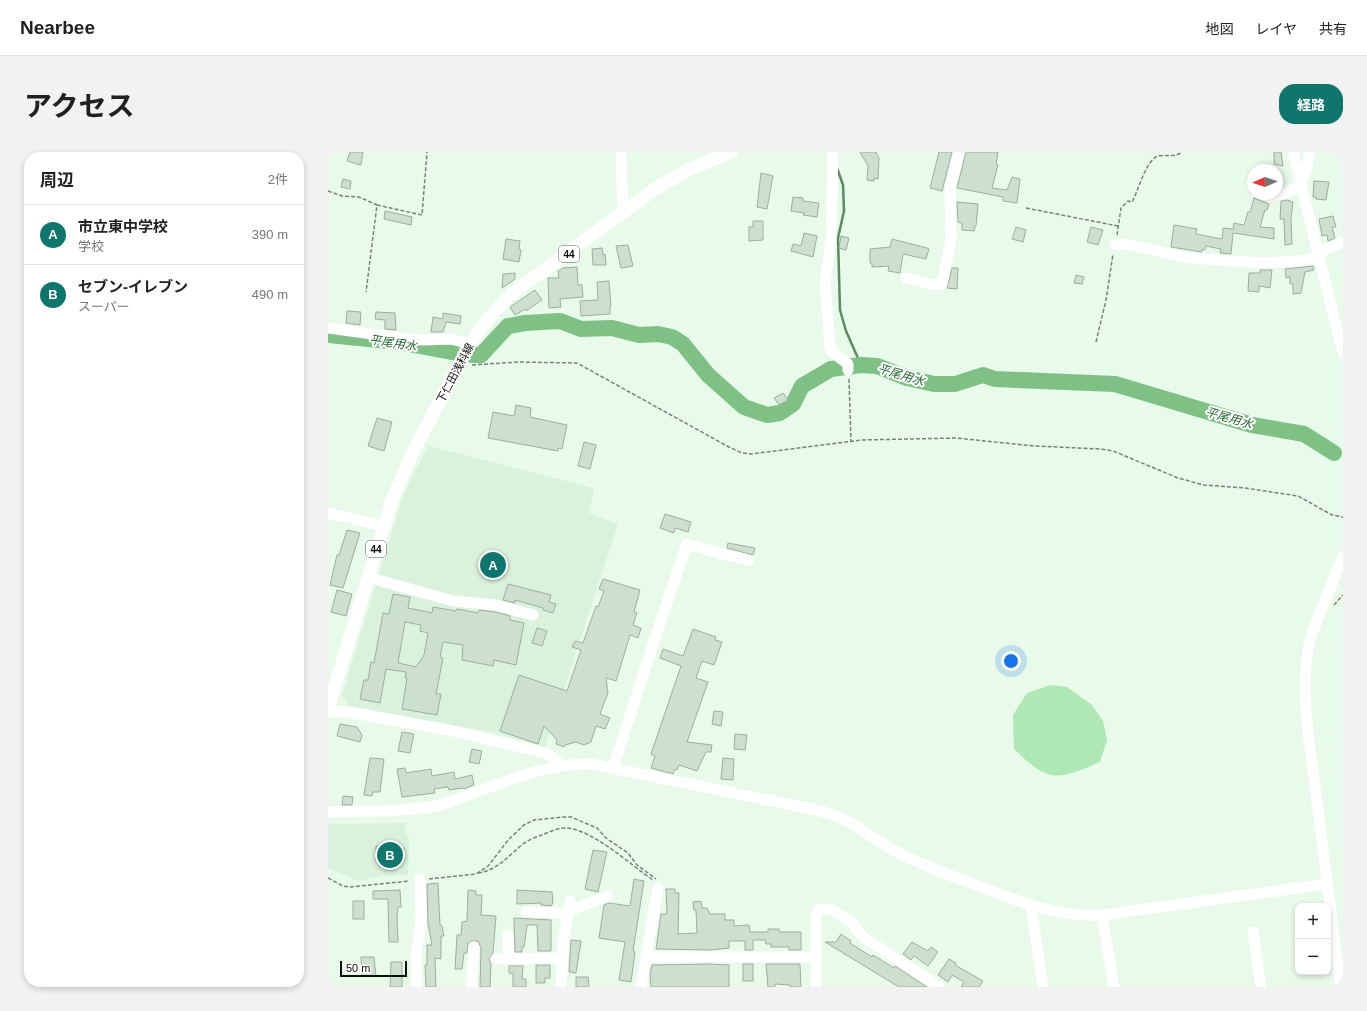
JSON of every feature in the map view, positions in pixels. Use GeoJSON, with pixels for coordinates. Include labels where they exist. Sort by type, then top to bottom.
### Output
{"type":"FeatureCollection","features":[{"type":"Feature","properties":{"kind":"main road","name":"下仁田浅科線"},"geometry":{"type":"LineString","coordinates":[[328,710],[383,526],[402,476],[470,344],[496,309],[514,292],[623,212],[674,177],[732,152]]}},
{"type":"Feature","properties":{"kind":"street"},"geometry":{"type":"LineString","coordinates":[[621,152],[623,212]]}},
{"type":"Feature","properties":{"kind":"street"},"geometry":{"type":"LineString","coordinates":[[833,152],[831,239],[825,290],[830,348],[832,352],[848,367]]}},
{"type":"Feature","properties":{"kind":"street"},"geometry":{"type":"LineString","coordinates":[[906,278],[935,285],[942,284],[951,239],[950,189],[958,152]]}},
{"type":"Feature","properties":{"kind":"street"},"geometry":{"type":"LineString","coordinates":[[1293,152],[1343,353]]}},
{"type":"Feature","properties":{"kind":"street"},"geometry":{"type":"LineString","coordinates":[[1283,193],[1294,190],[1301,184],[1306,176],[1309,152]]}},
{"type":"Feature","properties":{"kind":"street"},"geometry":{"type":"LineString","coordinates":[[1114,245],[1126,244],[1188,258],[1263,263],[1313,259],[1318,254],[1343,242]]}},
{"type":"Feature","properties":{"kind":"street"},"geometry":{"type":"LineString","coordinates":[[328,328],[408,339],[451,339],[470,344]]}},
{"type":"Feature","properties":{"kind":"street"},"geometry":{"type":"LineString","coordinates":[[328,513],[383,526]]}},
{"type":"Feature","properties":{"kind":"street"},"geometry":{"type":"LineString","coordinates":[[613,768],[687,544],[749,560]]}},
{"type":"Feature","properties":{"kind":"street"},"geometry":{"type":"LineString","coordinates":[[1341,987],[1308,736],[1306,676],[1308,649],[1312,636],[1343,556]]}},
{"type":"Feature","properties":{"kind":"street"},"geometry":{"type":"LineString","coordinates":[[367,577],[453,601],[496,605],[533,615]]}},
{"type":"Feature","properties":{"kind":"street"},"geometry":{"type":"LineString","coordinates":[[328,710],[348,712],[453,731],[546,753],[561,766]]}},
{"type":"Feature","properties":{"kind":"street"},"geometry":{"type":"LineString","coordinates":[[328,812],[414,810],[430,807],[528,775],[561,766],[590,764],[812,809],[838,816],[850,822],[880,844],[916,862],[1042,910],[1071,915],[1102,915],[1327,884]]}},
{"type":"Feature","properties":{"kind":"street"},"geometry":{"type":"LineString","coordinates":[[417,987],[416,955],[421,921],[420,879]]}},
{"type":"Feature","properties":{"kind":"street"},"geometry":{"type":"LineString","coordinates":[[641,987],[658,888]]}},
{"type":"Feature","properties":{"kind":"street"},"geometry":{"type":"LineString","coordinates":[[526,912],[555,914],[569,907],[607,896]]}},
{"type":"Feature","properties":{"kind":"street"},"geometry":{"type":"LineString","coordinates":[[1032,906],[1043,987]]}},
{"type":"Feature","properties":{"kind":"street"},"geometry":{"type":"LineString","coordinates":[[561,987],[562,958],[569,907]]}},
{"type":"Feature","properties":{"kind":"street"},"geometry":{"type":"LineString","coordinates":[[816,987],[816,915],[818,910],[824,909],[832,910],[851,922],[863,937],[935,986]]}},
{"type":"Feature","properties":{"kind":"street"},"geometry":{"type":"LineString","coordinates":[[1102,915],[1114,987]]}},
{"type":"Feature","properties":{"kind":"street"},"geometry":{"type":"LineString","coordinates":[[1253,932],[1261,987]]}},
{"type":"Feature","properties":{"kind":"street"},"geometry":{"type":"LineString","coordinates":[[508,935],[508,959]]}},
{"type":"Feature","properties":{"kind":"street"},"geometry":{"type":"LineString","coordinates":[[471,987],[474,947]]}},
{"type":"Feature","properties":{"kind":"street"},"geometry":{"type":"LineString","coordinates":[[646,957],[816,957]]}},
{"type":"Feature","properties":{"kind":"street"},"geometry":{"type":"LineString","coordinates":[[496,959],[562,958]]}},
{"type":"Feature","properties":{"kind":"path"},"geometry":{"type":"LineString","coordinates":[[328,190],[342,196],[358,197],[377,205],[422,215],[427,152]]}},
{"type":"Feature","properties":{"kind":"path"},"geometry":{"type":"LineString","coordinates":[[366,292],[377,205]]}},
{"type":"Feature","properties":{"kind":"path"},"geometry":{"type":"LineString","coordinates":[[1026,208],[1118,226]]}},
{"type":"Feature","properties":{"kind":"path"},"geometry":{"type":"LineString","coordinates":[[458,368],[478,364],[518,362],[576,363],[727,446],[742,452],[762,453],[851,441],[956,438],[1034,446],[1101,449],[1113,451],[1178,478],[1204,485],[1245,488],[1298,496],[1332,515],[1343,517]]}},
{"type":"Feature","properties":{"kind":"path"},"geometry":{"type":"LineString","coordinates":[[848,367],[851,441]]}},
{"type":"Feature","properties":{"kind":"path"},"geometry":{"type":"LineString","coordinates":[[476,874],[488,866],[514,834],[524,825],[534,820],[571,817],[597,828],[606,838],[628,853],[637,865],[655,878],[658,883],[658,888]]}},
{"type":"Feature","properties":{"kind":"path"},"geometry":{"type":"LineString","coordinates":[[328,878],[342,886],[350,887],[476,874],[498,866],[524,842],[556,830],[573,829],[589,835],[627,859],[633,867],[655,881],[658,888]]}},
{"type":"Feature","properties":{"kind":"shaded area"},"geometry":{"type":"Polygon","coordinates":[[[428,446],[594,488],[589,513],[618,524],[545,747],[491,732],[349,706],[342,695],[404,493],[428,446]]]}},
{"type":"Feature","properties":{"kind":"shaded area"},"geometry":{"type":"Polygon","coordinates":[[[406,823],[405,831],[409,839],[408,875],[381,876],[358,881],[328,868],[328,824],[406,823]]]}},
{"type":"Feature","properties":{"kind":"green space"},"geometry":{"type":"Polygon","coordinates":[[[1050,685],[1067,687],[1092,705],[1103,721],[1107,740],[1100,762],[1073,773],[1054,775],[1045,773],[1036,768],[1014,749],[1013,715],[1027,693],[1050,685]]]}},
{"type":"Feature","properties":{"kind":"building"},"geometry":{"type":"Polygon","coordinates":[[[350,152],[363,152],[361,165],[347,161],[350,152]]]}},
{"type":"Feature","properties":{"kind":"building"},"geometry":{"type":"Polygon","coordinates":[[[860,152],[876,152],[879,158],[878,179],[874,178],[874,181],[867,180],[868,166],[860,152]]]}},
{"type":"Feature","properties":{"kind":"building"},"geometry":{"type":"Polygon","coordinates":[[[939,152],[952,152],[942,191],[930,188],[939,152]]]}},
{"type":"Feature","properties":{"kind":"building"},"geometry":{"type":"Polygon","coordinates":[[[966,152],[998,152],[996,164],[998,165],[992,188],[1007,190],[1012,177],[1020,179],[1017,203],[1003,201],[1003,197],[957,188],[966,152]]]}},
{"type":"Feature","properties":{"kind":"building"},"geometry":{"type":"Polygon","coordinates":[[[1274,152],[1281,152],[1283,164],[1274,164],[1274,152]]]}},
{"type":"Feature","properties":{"kind":"building"},"geometry":{"type":"Polygon","coordinates":[[[761,173],[773,176],[767,209],[757,207],[761,173]]]}},
{"type":"Feature","properties":{"kind":"building"},"geometry":{"type":"Polygon","coordinates":[[[343,179],[351,181],[350,189],[341,187],[343,179]]]}},
{"type":"Feature","properties":{"kind":"building"},"geometry":{"type":"Polygon","coordinates":[[[1314,181],[1329,182],[1326,200],[1316,199],[1316,197],[1313,197],[1314,181]]]}},
{"type":"Feature","properties":{"kind":"building"},"geometry":{"type":"Polygon","coordinates":[[[793,197],[803,198],[803,201],[819,203],[817,217],[791,211],[793,197]]]}},
{"type":"Feature","properties":{"kind":"building"},"geometry":{"type":"Polygon","coordinates":[[[1253,200],[1259,200],[1269,204],[1267,210],[1265,210],[1260,227],[1274,228],[1274,239],[1233,233],[1231,254],[1220,253],[1221,249],[1206,246],[1205,250],[1202,249],[1202,252],[1171,247],[1174,225],[1197,229],[1196,234],[1222,239],[1223,228],[1233,229],[1234,223],[1244,225],[1248,212],[1250,212],[1253,200]]]}},
{"type":"Feature","properties":{"kind":"building"},"geometry":{"type":"Polygon","coordinates":[[[1287,200],[1293,202],[1291,218],[1292,244],[1285,245],[1284,219],[1280,219],[1281,201],[1287,200]]]}},
{"type":"Feature","properties":{"kind":"building"},"geometry":{"type":"Polygon","coordinates":[[[957,202],[978,204],[976,226],[974,231],[962,230],[962,223],[958,222],[957,202]]]}},
{"type":"Feature","properties":{"kind":"building"},"geometry":{"type":"Polygon","coordinates":[[[385,211],[412,217],[411,225],[384,219],[385,211]]]}},
{"type":"Feature","properties":{"kind":"building"},"geometry":{"type":"Polygon","coordinates":[[[1333,216],[1336,227],[1332,227],[1335,238],[1328,241],[1327,235],[1322,236],[1319,219],[1333,216]]]}},
{"type":"Feature","properties":{"kind":"building"},"geometry":{"type":"Polygon","coordinates":[[[753,221],[763,221],[763,240],[749,241],[749,227],[753,227],[753,221]]]}},
{"type":"Feature","properties":{"kind":"building"},"geometry":{"type":"Polygon","coordinates":[[[1016,227],[1026,230],[1023,242],[1012,239],[1016,227]]]}},
{"type":"Feature","properties":{"kind":"building"},"geometry":{"type":"Polygon","coordinates":[[[1091,227],[1103,230],[1098,245],[1087,242],[1091,227]]]}},
{"type":"Feature","properties":{"kind":"building"},"geometry":{"type":"Polygon","coordinates":[[[804,233],[817,236],[813,257],[791,251],[793,244],[801,246],[804,233]]]}},
{"type":"Feature","properties":{"kind":"building"},"geometry":{"type":"Polygon","coordinates":[[[841,236],[849,238],[846,250],[839,248],[841,236]]]}},
{"type":"Feature","properties":{"kind":"building"},"geometry":{"type":"Polygon","coordinates":[[[506,239],[520,241],[519,249],[521,250],[519,262],[503,259],[506,239]]]}},
{"type":"Feature","properties":{"kind":"building"},"geometry":{"type":"Polygon","coordinates":[[[892,239],[929,249],[926,259],[903,254],[900,273],[888,271],[889,266],[872,267],[872,264],[870,263],[870,249],[890,247],[892,239]]]}},
{"type":"Feature","properties":{"kind":"building"},"geometry":{"type":"Polygon","coordinates":[[[628,245],[633,266],[621,268],[616,246],[628,245]]]}},
{"type":"Feature","properties":{"kind":"building"},"geometry":{"type":"Polygon","coordinates":[[[602,248],[603,255],[605,254],[606,265],[593,265],[592,249],[602,248]]]}},
{"type":"Feature","properties":{"kind":"building"},"geometry":{"type":"Polygon","coordinates":[[[1313,266],[1314,270],[1305,272],[1301,293],[1293,294],[1293,284],[1290,284],[1290,277],[1286,278],[1285,269],[1313,266]]]}},
{"type":"Feature","properties":{"kind":"building"},"geometry":{"type":"Polygon","coordinates":[[[577,267],[578,285],[582,285],[583,297],[560,299],[561,307],[549,308],[548,278],[559,278],[558,271],[563,268],[577,267]]]}},
{"type":"Feature","properties":{"kind":"building"},"geometry":{"type":"Polygon","coordinates":[[[952,268],[958,268],[957,289],[947,288],[952,268]]]}},
{"type":"Feature","properties":{"kind":"building"},"geometry":{"type":"Polygon","coordinates":[[[1260,270],[1272,270],[1270,288],[1259,286],[1259,292],[1248,291],[1249,273],[1260,273],[1260,270]]]}},
{"type":"Feature","properties":{"kind":"building"},"geometry":{"type":"Polygon","coordinates":[[[515,273],[515,279],[502,288],[503,274],[515,273]]]}},
{"type":"Feature","properties":{"kind":"building"},"geometry":{"type":"Polygon","coordinates":[[[1076,275],[1084,277],[1082,284],[1074,283],[1076,275]]]}},
{"type":"Feature","properties":{"kind":"building"},"geometry":{"type":"Polygon","coordinates":[[[609,281],[611,306],[610,314],[581,316],[580,301],[598,300],[597,282],[609,281]]]}},
{"type":"Feature","properties":{"kind":"building"},"geometry":{"type":"Polygon","coordinates":[[[535,290],[542,300],[526,311],[525,309],[515,315],[510,307],[535,290]]]}},
{"type":"Feature","properties":{"kind":"building"},"geometry":{"type":"Polygon","coordinates":[[[347,311],[361,312],[360,325],[346,323],[347,311]]]}},
{"type":"Feature","properties":{"kind":"building"},"geometry":{"type":"Polygon","coordinates":[[[376,312],[395,313],[396,330],[385,329],[385,320],[375,319],[376,312]]]}},
{"type":"Feature","properties":{"kind":"building"},"geometry":{"type":"Polygon","coordinates":[[[443,313],[461,316],[460,324],[446,322],[443,332],[431,332],[433,317],[443,319],[443,313]]]}},
{"type":"Feature","properties":{"kind":"building"},"geometry":{"type":"Polygon","coordinates":[[[783,393],[788,400],[779,405],[774,398],[783,393]]]}},
{"type":"Feature","properties":{"kind":"building"},"geometry":{"type":"Polygon","coordinates":[[[516,405],[531,408],[530,417],[567,425],[562,449],[558,448],[558,451],[488,438],[493,412],[514,416],[516,405]]]}},
{"type":"Feature","properties":{"kind":"building"},"geometry":{"type":"Polygon","coordinates":[[[377,418],[392,422],[384,451],[368,446],[377,418]]]}},
{"type":"Feature","properties":{"kind":"building"},"geometry":{"type":"Polygon","coordinates":[[[584,442],[596,445],[590,469],[578,466],[584,442]]]}},
{"type":"Feature","properties":{"kind":"building"},"geometry":{"type":"Polygon","coordinates":[[[665,514],[691,522],[688,532],[675,528],[674,533],[660,528],[665,514]]]}},
{"type":"Feature","properties":{"kind":"building"},"geometry":{"type":"Polygon","coordinates":[[[347,530],[360,533],[343,588],[330,585],[337,555],[339,555],[347,530]]]}},
{"type":"Feature","properties":{"kind":"building"},"geometry":{"type":"Polygon","coordinates":[[[728,543],[755,548],[753,555],[727,548],[728,543]]]}},
{"type":"Feature","properties":{"kind":"building"},"geometry":{"type":"Polygon","coordinates":[[[603,579],[640,590],[634,612],[637,613],[633,625],[641,628],[638,638],[630,635],[616,681],[606,678],[608,693],[600,714],[610,718],[605,729],[596,726],[591,742],[584,745],[576,742],[565,745],[564,747],[556,744],[557,740],[544,726],[538,744],[500,731],[519,675],[567,691],[581,650],[572,647],[575,641],[583,643],[596,606],[598,607],[604,591],[599,589],[603,579]]]}},
{"type":"Feature","properties":{"kind":"building"},"geometry":{"type":"Polygon","coordinates":[[[508,584],[551,595],[549,602],[556,604],[553,613],[543,610],[543,608],[515,600],[515,603],[503,600],[508,584]]]}},
{"type":"Feature","properties":{"kind":"building"},"geometry":{"type":"Polygon","coordinates":[[[337,590],[352,594],[346,616],[331,612],[337,590]]]}},
{"type":"Feature","properties":{"kind":"building"},"geometry":{"type":"Polygon","coordinates":[[[393,594],[410,597],[408,608],[432,613],[433,607],[478,613],[479,610],[510,616],[510,620],[524,623],[516,665],[494,660],[493,666],[462,660],[463,645],[443,642],[440,657],[443,658],[436,694],[441,694],[437,715],[402,709],[407,678],[405,678],[406,672],[386,669],[380,703],[360,699],[364,680],[368,680],[371,662],[374,663],[383,613],[389,614],[393,594]],[[405,622],[398,663],[416,667],[424,655],[428,633],[420,631],[421,625],[405,622]]]}},
{"type":"Feature","properties":{"kind":"building"},"geometry":{"type":"Polygon","coordinates":[[[537,628],[547,631],[542,646],[532,643],[537,628]]]}},
{"type":"Feature","properties":{"kind":"building"},"geometry":{"type":"Polygon","coordinates":[[[693,629],[716,637],[715,640],[722,642],[714,665],[702,661],[696,678],[708,682],[687,742],[712,745],[711,752],[706,752],[697,771],[679,765],[673,774],[651,768],[655,756],[651,754],[681,666],[660,658],[663,649],[683,656],[693,629]]]}},
{"type":"Feature","properties":{"kind":"building"},"geometry":{"type":"Polygon","coordinates":[[[714,711],[723,712],[721,726],[712,724],[714,711]]]}},
{"type":"Feature","properties":{"kind":"building"},"geometry":{"type":"Polygon","coordinates":[[[340,724],[357,727],[362,735],[360,742],[337,736],[340,724]]]}},
{"type":"Feature","properties":{"kind":"building"},"geometry":{"type":"Polygon","coordinates":[[[402,732],[414,734],[410,753],[398,751],[402,732]]]}},
{"type":"Feature","properties":{"kind":"building"},"geometry":{"type":"Polygon","coordinates":[[[735,734],[747,735],[745,750],[734,749],[735,734]]]}},
{"type":"Feature","properties":{"kind":"building"},"geometry":{"type":"Polygon","coordinates":[[[472,749],[482,751],[479,764],[469,762],[472,749]]]}},
{"type":"Feature","properties":{"kind":"building"},"geometry":{"type":"Polygon","coordinates":[[[370,758],[384,759],[380,792],[373,792],[372,796],[364,795],[370,758]]]}},
{"type":"Feature","properties":{"kind":"building"},"geometry":{"type":"Polygon","coordinates":[[[723,758],[734,759],[733,780],[721,779],[723,758]]]}},
{"type":"Feature","properties":{"kind":"building"},"geometry":{"type":"Polygon","coordinates":[[[405,768],[406,773],[431,769],[432,776],[454,772],[455,779],[472,775],[474,785],[464,789],[449,790],[448,787],[434,789],[435,793],[402,797],[397,769],[405,768]]]}},
{"type":"Feature","properties":{"kind":"building"},"geometry":{"type":"Polygon","coordinates":[[[343,796],[353,797],[352,805],[342,805],[343,796]]]}},
{"type":"Feature","properties":{"kind":"building"},"geometry":{"type":"Polygon","coordinates":[[[376,846],[404,848],[404,861],[376,861],[376,846]]]}},
{"type":"Feature","properties":{"kind":"building"},"geometry":{"type":"Polygon","coordinates":[[[593,850],[607,852],[598,892],[585,889],[593,850]]]}},
{"type":"Feature","properties":{"kind":"building"},"geometry":{"type":"Polygon","coordinates":[[[634,879],[644,881],[633,951],[635,952],[631,982],[619,980],[625,942],[599,938],[604,905],[609,903],[630,906],[634,879]]]}},
{"type":"Feature","properties":{"kind":"building"},"geometry":{"type":"Polygon","coordinates":[[[438,883],[440,925],[442,926],[444,936],[441,936],[441,959],[435,958],[436,987],[426,987],[425,965],[427,965],[427,945],[432,945],[428,924],[427,884],[438,883]]]}},
{"type":"Feature","properties":{"kind":"building"},"geometry":{"type":"Polygon","coordinates":[[[666,889],[675,889],[675,893],[679,893],[678,934],[697,933],[696,910],[694,910],[693,902],[701,901],[702,908],[707,908],[710,914],[725,914],[725,920],[734,920],[734,926],[749,925],[750,932],[768,932],[768,929],[779,929],[779,932],[801,932],[801,950],[789,950],[789,947],[771,947],[771,944],[766,944],[765,940],[753,940],[753,950],[745,950],[745,941],[729,941],[729,948],[710,950],[656,949],[661,914],[666,914],[667,912],[666,889]]]}},
{"type":"Feature","properties":{"kind":"building"},"geometry":{"type":"Polygon","coordinates":[[[400,890],[401,907],[398,907],[397,917],[398,942],[389,942],[388,899],[373,899],[373,891],[400,890]]]}},
{"type":"Feature","properties":{"kind":"building"},"geometry":{"type":"Polygon","coordinates":[[[468,890],[476,891],[476,895],[482,895],[481,915],[496,916],[493,953],[489,959],[491,964],[490,987],[480,987],[481,948],[478,941],[471,941],[468,943],[467,953],[464,953],[462,969],[455,969],[457,935],[461,935],[462,922],[467,921],[468,890]]]}},
{"type":"Feature","properties":{"kind":"building"},"geometry":{"type":"Polygon","coordinates":[[[517,890],[552,892],[553,903],[551,906],[541,905],[541,903],[517,904],[517,890]]]}},
{"type":"Feature","properties":{"kind":"building"},"geometry":{"type":"Polygon","coordinates":[[[353,901],[364,901],[364,919],[353,919],[353,901]]]}},
{"type":"Feature","properties":{"kind":"building"},"geometry":{"type":"Polygon","coordinates":[[[514,918],[551,920],[551,951],[538,951],[537,925],[527,925],[522,952],[515,952],[514,918]]]}},
{"type":"Feature","properties":{"kind":"building"},"geometry":{"type":"Polygon","coordinates":[[[841,934],[851,941],[850,943],[872,957],[873,955],[894,968],[895,966],[927,987],[899,987],[825,942],[836,942],[841,934]]]}},
{"type":"Feature","properties":{"kind":"building"},"geometry":{"type":"Polygon","coordinates":[[[571,940],[581,941],[576,973],[569,972],[571,940]]]}},
{"type":"Feature","properties":{"kind":"building"},"geometry":{"type":"Polygon","coordinates":[[[912,942],[928,951],[931,947],[938,952],[928,966],[914,956],[911,960],[903,954],[912,942]]]}},
{"type":"Feature","properties":{"kind":"building"},"geometry":{"type":"Polygon","coordinates":[[[361,957],[374,957],[376,976],[362,976],[361,957]]]}},
{"type":"Feature","properties":{"kind":"building"},"geometry":{"type":"Polygon","coordinates":[[[949,959],[956,963],[955,965],[983,981],[979,987],[961,987],[964,982],[952,975],[948,982],[938,975],[949,959]]]}},
{"type":"Feature","properties":{"kind":"building"},"geometry":{"type":"Polygon","coordinates":[[[391,962],[402,962],[402,987],[390,987],[391,962]]]}},
{"type":"Feature","properties":{"kind":"building"},"geometry":{"type":"Polygon","coordinates":[[[743,964],[753,964],[753,981],[743,981],[743,964]]]}},
{"type":"Feature","properties":{"kind":"building"},"geometry":{"type":"Polygon","coordinates":[[[766,964],[800,964],[801,987],[790,987],[790,985],[775,984],[775,987],[768,987],[766,964]]]}},
{"type":"Feature","properties":{"kind":"building"},"geometry":{"type":"Polygon","coordinates":[[[536,965],[550,965],[550,978],[545,978],[545,983],[536,983],[536,965]]]}},
{"type":"Feature","properties":{"kind":"building"},"geometry":{"type":"Polygon","coordinates":[[[652,965],[729,965],[729,987],[651,987],[650,973],[652,965]]]}},
{"type":"Feature","properties":{"kind":"building"},"geometry":{"type":"Polygon","coordinates":[[[509,966],[523,966],[522,979],[526,979],[526,987],[513,987],[513,974],[509,973],[509,966]]]}},
{"type":"Feature","properties":{"kind":"building"},"geometry":{"type":"Polygon","coordinates":[[[576,977],[588,977],[589,987],[576,987],[576,977]]]}},
{"type":"Feature","properties":{"kind":"waterway"},"geometry":{"type":"LineString","coordinates":[[837,168],[843,185],[844,211],[838,238],[840,310],[846,331],[861,365]]}},
{"type":"Feature","properties":{"kind":"waterway","name":"平尾用水"},"geometry":{"type":"LineString","coordinates":[[472,355],[481,355],[508,326],[525,323],[560,321],[581,329],[612,328],[639,335],[658,334],[672,337],[683,344],[708,375],[744,407],[767,415],[780,413],[793,404],[802,386],[831,369],[861,365],[877,366],[907,378],[934,384],[955,384],[983,375],[995,379],[1115,384],[1252,425],[1304,434],[1334,453]]}},
{"type":"Feature","properties":{"kind":"waterway","name":"平尾用水"},"geometry":{"type":"LineString","coordinates":[[328,335],[398,342],[457,353]]}},
{"type":"Feature","properties":{"kind":"place","name":"市立東中学校"},"geometry":{"type":"Point","coordinates":[493,565]}},
{"type":"Feature","properties":{"kind":"place","name":"セブン-イレブン"},"geometry":{"type":"Point","coordinates":[390,855]}}]}
